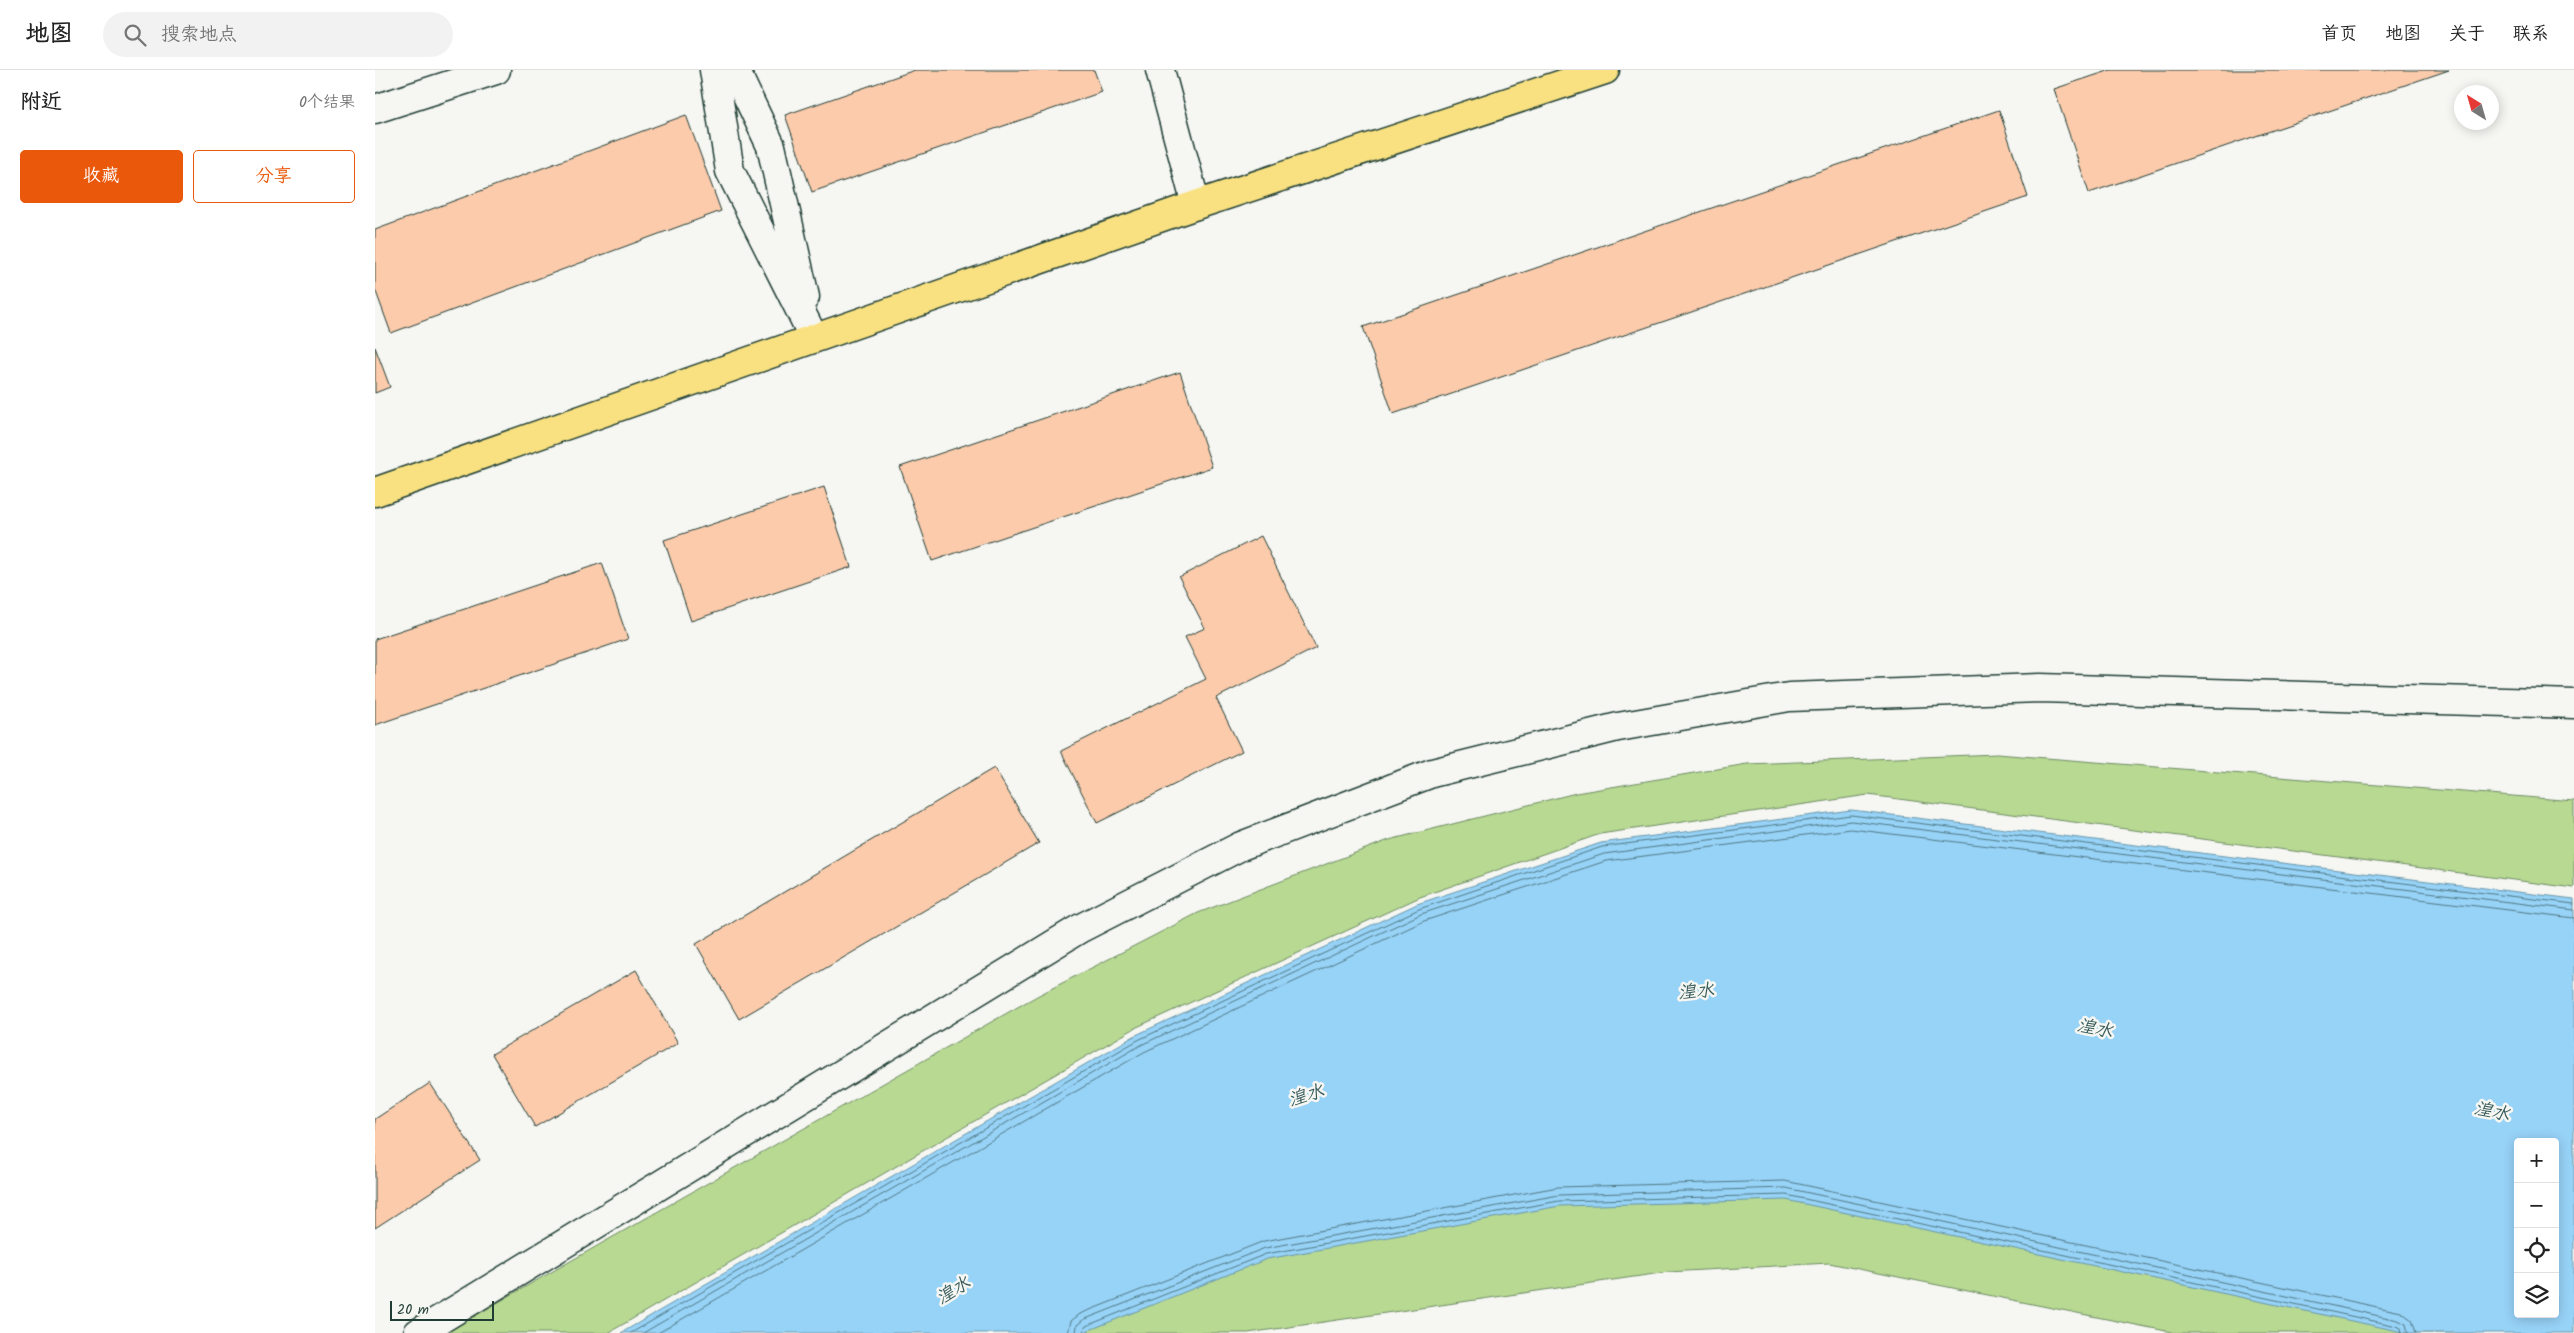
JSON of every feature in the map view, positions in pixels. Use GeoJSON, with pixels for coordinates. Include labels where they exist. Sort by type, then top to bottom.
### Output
{"type":"FeatureCollection","features":[{"type":"Feature","properties":{"kind":"main road"},"geometry":{"type":"LineString","coordinates":[[375,492],[1196,205],[1605,70]]}},
{"type":"Feature","properties":{"kind":"street"},"geometry":{"type":"LineString","coordinates":[[375,109],[496,70]]}},
{"type":"Feature","properties":{"kind":"street"},"geometry":{"type":"LineString","coordinates":[[714,70],[730,170],[814,338]]}},
{"type":"Feature","properties":{"kind":"street"},"geometry":{"type":"LineString","coordinates":[[735,70],[771,146],[814,338]]}},
{"type":"Feature","properties":{"kind":"street"},"geometry":{"type":"LineString","coordinates":[[1160,70],[1196,205]]}},
{"type":"Feature","properties":{"kind":"street"},"geometry":{"type":"LineString","coordinates":[[418,1333],[1079,929],[1241,846],[1432,773],[1618,727],[1789,697],[2040,688],[2574,704]]}},
{"type":"Feature","properties":{"kind":"green space"},"geometry":{"type":"Polygon","coordinates":[[[1997,754],[2574,801],[2574,888],[1868,795],[1600,834],[1420,897],[1137,1027],[608,1333],[444,1333],[1037,996],[1198,913],[1389,840],[1576,793],[1747,764],[1997,754]]]}},
{"type":"Feature","properties":{"kind":"green space"},"geometry":{"type":"Polygon","coordinates":[[[1778,1183],[2476,1333],[2176,1333],[1829,1263],[1668,1272],[1248,1333],[1032,1333],[1259,1243],[1552,1189],[1778,1183]]]}},
{"type":"Feature","properties":{"kind":"water","name":"湟水"},"geometry":{"type":"Polygon","coordinates":[[[1851,810],[2574,899],[2574,1333],[2408,1333],[1786,1200],[1560,1206],[1267,1259],[1082,1333],[621,1333],[1136,1035],[1417,904],[1601,843],[1851,810]]]}},
{"type":"Feature","properties":{"kind":"building"},"geometry":{"type":"Polygon","coordinates":[[[915,70],[1094,70],[1102,92],[812,192],[785,115],[915,70]]]}},
{"type":"Feature","properties":{"kind":"building"},"geometry":{"type":"Polygon","coordinates":[[[2111,70],[2449,70],[2089,193],[2054,89],[2111,70]]]}},
{"type":"Feature","properties":{"kind":"building"},"geometry":{"type":"Polygon","coordinates":[[[1999,110],[2028,197],[1393,414],[1363,327],[1999,110]]]}},
{"type":"Feature","properties":{"kind":"building"},"geometry":{"type":"Polygon","coordinates":[[[686,115],[721,211],[391,333],[375,289],[375,230],[686,115]]]}},
{"type":"Feature","properties":{"kind":"building"},"geometry":{"type":"Polygon","coordinates":[[[375,347],[390,387],[375,393],[375,347]]]}},
{"type":"Feature","properties":{"kind":"building"},"geometry":{"type":"Polygon","coordinates":[[[1180,372],[1212,467],[932,561],[900,467],[1180,372]]]}},
{"type":"Feature","properties":{"kind":"building"},"geometry":{"type":"Polygon","coordinates":[[[824,487],[851,567],[691,621],[664,540],[824,487]]]}},
{"type":"Feature","properties":{"kind":"building"},"geometry":{"type":"Polygon","coordinates":[[[1261,536],[1316,648],[1216,698],[1242,751],[1097,823],[1061,751],[1206,679],[1185,637],[1205,628],[1179,577],[1261,536]]]}},
{"type":"Feature","properties":{"kind":"building"},"geometry":{"type":"Polygon","coordinates":[[[602,563],[628,639],[375,725],[375,639],[602,563]]]}},
{"type":"Feature","properties":{"kind":"building"},"geometry":{"type":"Polygon","coordinates":[[[994,768],[1039,843],[739,1019],[696,944],[994,768]]]}},
{"type":"Feature","properties":{"kind":"building"},"geometry":{"type":"Polygon","coordinates":[[[636,970],[678,1043],[535,1127],[492,1054],[636,970]]]}},
{"type":"Feature","properties":{"kind":"building"},"geometry":{"type":"Polygon","coordinates":[[[430,1083],[480,1160],[375,1228],[375,1119],[430,1083]]]}}]}
